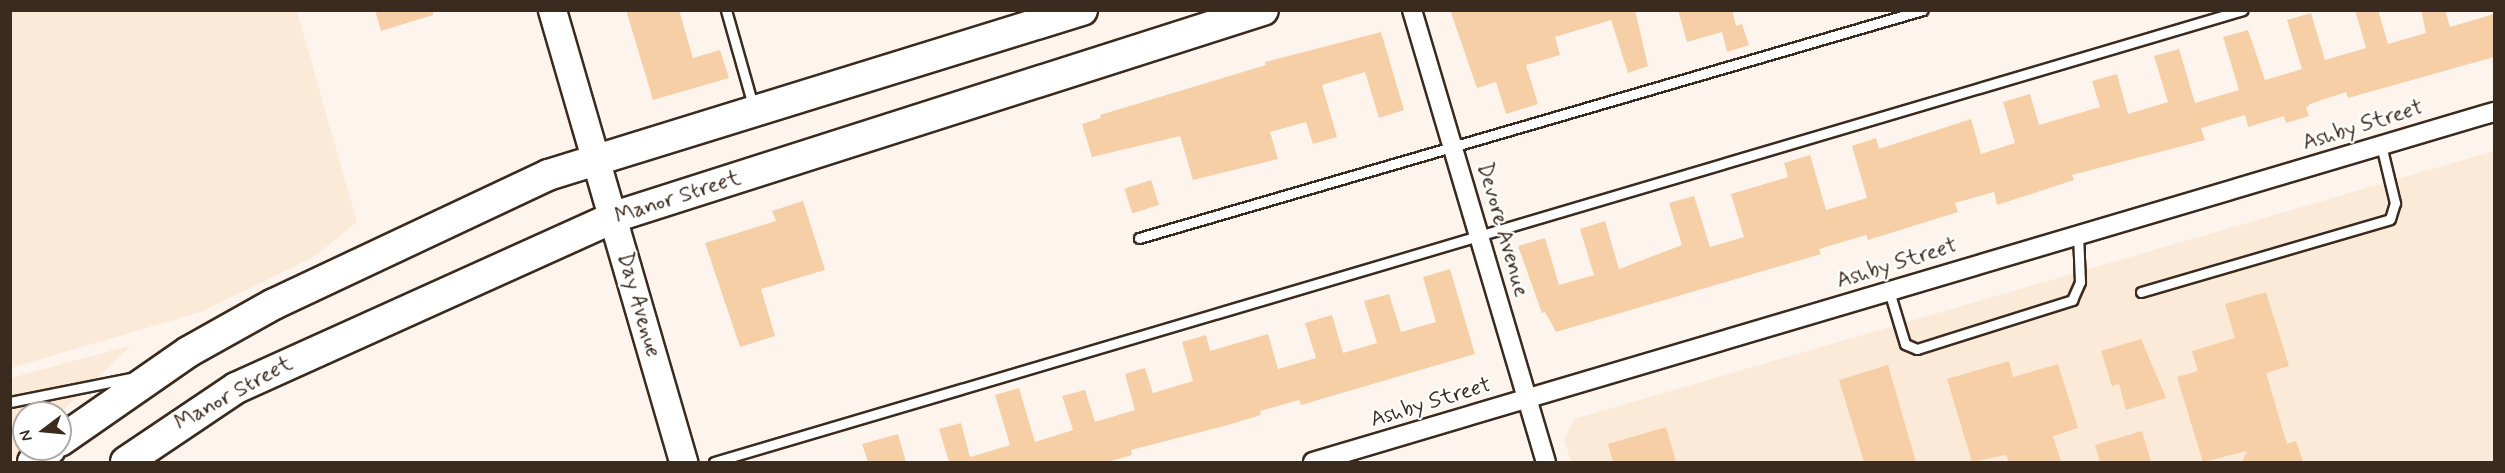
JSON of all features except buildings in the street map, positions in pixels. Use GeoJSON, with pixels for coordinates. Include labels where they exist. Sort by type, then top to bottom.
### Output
{"type":"FeatureCollection","features":[{"type":"Feature","properties":{"kind":"main road"},"geometry":{"type":"LineString","coordinates":[[72,433],[158,372],[273,304],[548,175],[1082,10]]}},
{"type":"Feature","properties":{"kind":"main road","name":"Manor Street"},"geometry":{"type":"LineString","coordinates":[[126,462],[236,388],[614,217],[1263,10]]}},
{"type":"Feature","properties":{"kind":"street","name":"Day Avenue"},"geometry":{"type":"LineString","coordinates":[[552,10],[614,217],[683,462]]}},
{"type":"Feature","properties":{"kind":"street","name":"Devore Avenue"},"geometry":{"type":"LineString","coordinates":[[1412,10],[1546,462]]}},
{"type":"Feature","properties":{"kind":"street","name":"Ashby Street"},"geometry":{"type":"LineString","coordinates":[[1313,462],[2494,112]]}},
{"type":"Feature","properties":{"kind":"lane"},"geometry":{"type":"LineString","coordinates":[[726,10],[755,111]]}},
{"type":"Feature","properties":{"kind":"lane"},"geometry":{"type":"LineString","coordinates":[[1139,238],[1923,10]]}},
{"type":"Feature","properties":{"kind":"lane"},"geometry":{"type":"LineString","coordinates":[[714,462],[2243,10]]}},
{"type":"Feature","properties":{"kind":"lane"},"geometry":{"type":"LineString","coordinates":[[2141,292],[2390,219],[2396,211],[2381,145]]}},
{"type":"Feature","properties":{"kind":"lane"},"geometry":{"type":"LineString","coordinates":[[1889,291],[1905,344],[1917,348],[1940,342],[2072,300],[2080,282],[2078,235]]}},
{"type":"Feature","properties":{"kind":"lane"},"geometry":{"type":"LineString","coordinates":[[10,402],[158,372]]}},
{"type":"Feature","properties":{"kind":"shaded area"},"geometry":{"type":"Polygon","coordinates":[[[11,10],[297,11],[357,222],[315,256],[201,312],[11,368],[11,10]]]}},
{"type":"Feature","properties":{"kind":"shaded area"},"geometry":{"type":"Polygon","coordinates":[[[2494,151],[2494,462],[1571,462],[1564,439],[1574,419],[2494,151]]]}},
{"type":"Feature","properties":{"kind":"shaded area"},"geometry":{"type":"Polygon","coordinates":[[[132,345],[72,402],[12,401],[11,459],[11,378],[132,345]]]}}]}
